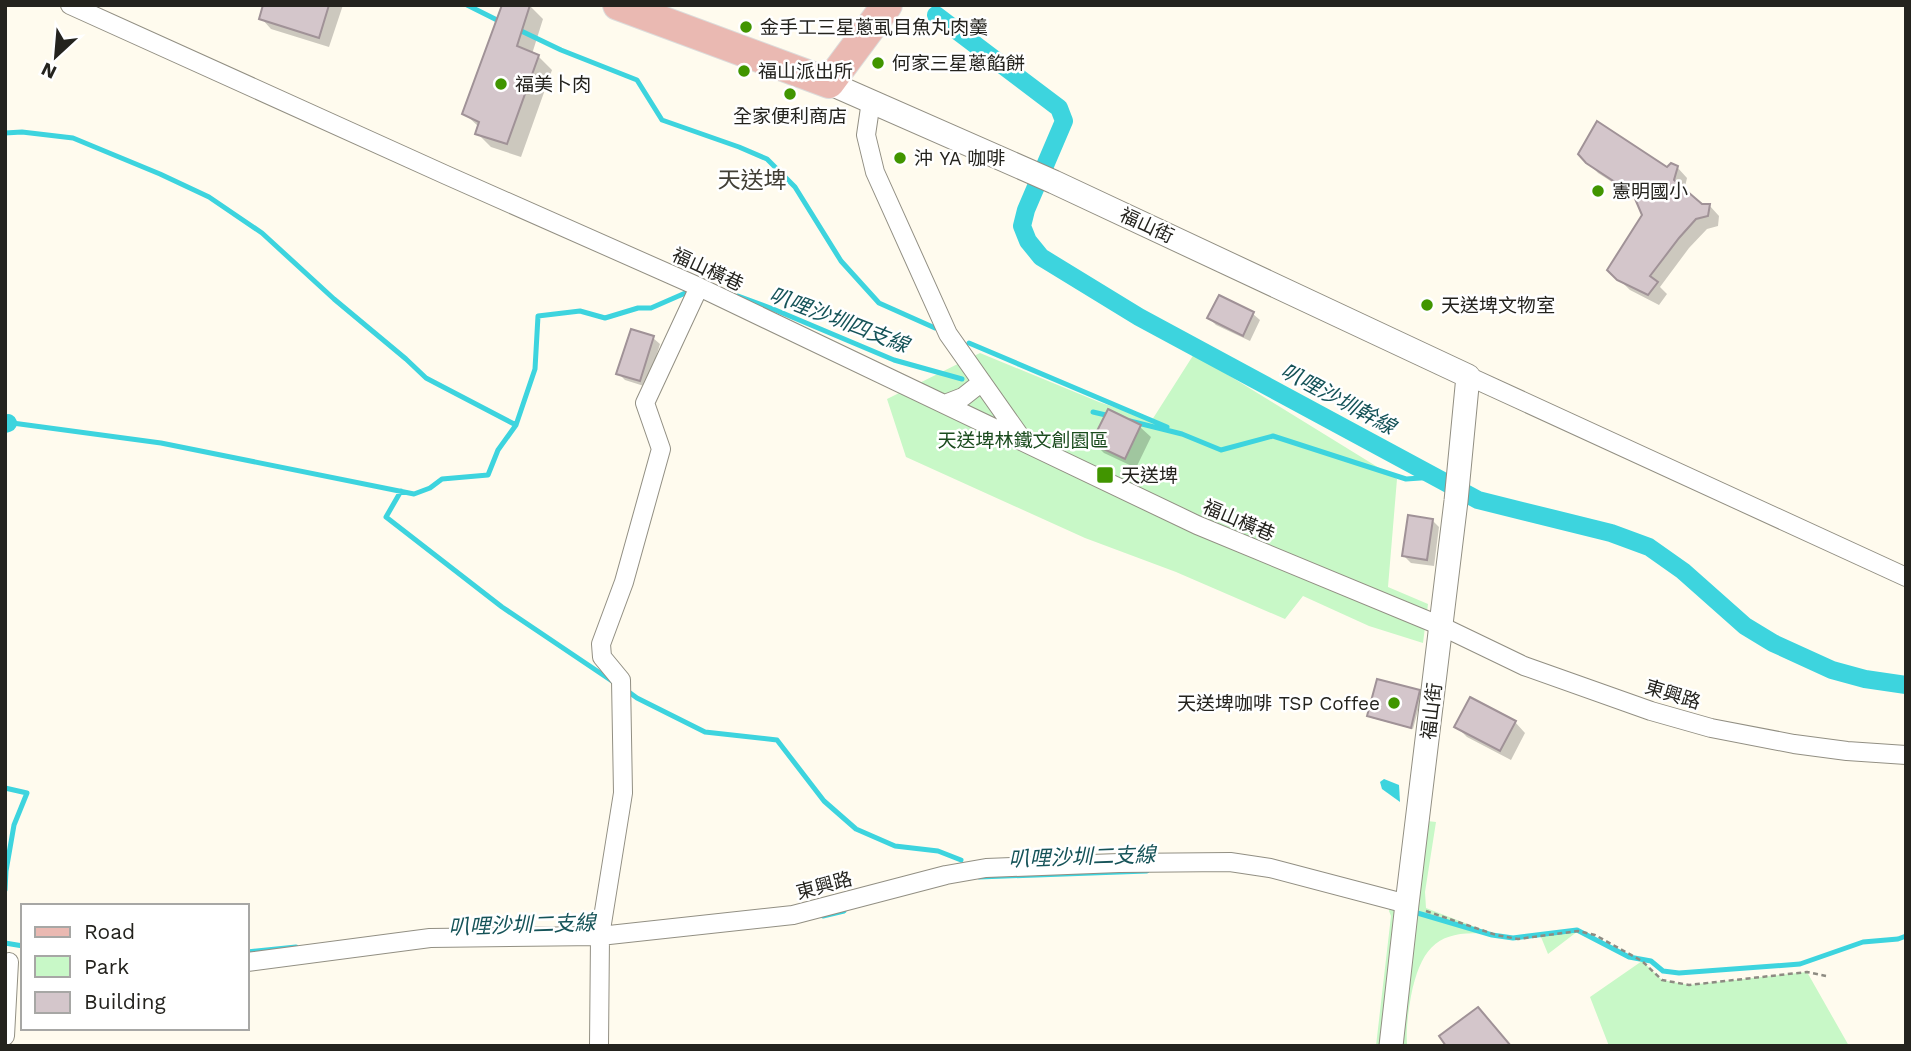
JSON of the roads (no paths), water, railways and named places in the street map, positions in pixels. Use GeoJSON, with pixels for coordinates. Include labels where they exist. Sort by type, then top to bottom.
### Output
{"type":"FeatureCollection","features":[{"type":"Feature","properties":{"kind":"main road"},"geometry":{"type":"LineString","coordinates":[[618,5],[829,83],[887,5]]}},
{"type":"Feature","properties":{"kind":"street","name":"福山橫巷"},"geometry":{"type":"LineString","coordinates":[[70,5],[699,287],[1197,526],[1441,626]]}},
{"type":"Feature","properties":{"kind":"street","name":"福山街"},"geometry":{"type":"LineString","coordinates":[[829,83],[1044,177],[1906,577]]}},
{"type":"Feature","properties":{"kind":"street"},"geometry":{"type":"LineString","coordinates":[[872,101],[866,135],[875,172],[948,334],[1024,442]]}},
{"type":"Feature","properties":{"kind":"street"},"geometry":{"type":"LineString","coordinates":[[599,1046],[600,936],[623,793],[621,680],[602,657],[601,644],[624,582],[661,449],[645,403],[699,287]]}},
{"type":"Feature","properties":{"kind":"street","name":"福山街"},"geometry":{"type":"LineString","coordinates":[[1391,1046],[1456,501],[1468,376]]}},
{"type":"Feature","properties":{"kind":"street"},"geometry":{"type":"LineString","coordinates":[[945,404],[963,397],[982,382]]}},
{"type":"Feature","properties":{"kind":"street","name":"東興路"},"geometry":{"type":"LineString","coordinates":[[1441,626],[1524,666],[1699,724],[1794,744],[1906,755]]}},
{"type":"Feature","properties":{"kind":"street","name":"東興路"},"geometry":{"type":"LineString","coordinates":[[248,962],[430,938],[600,936],[793,915],[946,875],[986,868],[1230,862],[1270,868],[1407,904]]}},
{"type":"Feature","properties":{"kind":"street"},"geometry":{"type":"LineString","coordinates":[[6,1046],[12,962]]}},
{"type":"Feature","properties":{"kind":"water"},"geometry":{"type":"Polygon","coordinates":[[[1384,779],[1399,785],[1400,802],[1382,789],[1380,782],[1384,779]]]}},
{"type":"Feature","properties":{"kind":"waterway"},"geometry":{"type":"LineString","coordinates":[[467,5],[503,23]]}},
{"type":"Feature","properties":{"kind":"waterway","name":"叭哩沙圳幹線"},"geometry":{"type":"LineString","coordinates":[[936,15],[1059,108],[1064,121],[1026,210],[1022,226],[1028,241],[1041,257],[1139,317],[1478,500],[1611,533],[1649,547],[1683,571],[1745,626],[1773,643],[1832,670],[1865,679],[1906,685]]}},
{"type":"Feature","properties":{"kind":"waterway"},"geometry":{"type":"LineString","coordinates":[[515,28],[561,50],[637,80],[662,120],[767,159],[795,187],[841,261],[879,303],[935,328]]}},
{"type":"Feature","properties":{"kind":"waterway"},"geometry":{"type":"LineString","coordinates":[[5,133],[22,132],[73,138],[209,197],[262,233],[426,378],[516,425],[535,369],[538,316],[580,311],[605,318],[638,308],[651,308],[690,291]]}},
{"type":"Feature","properties":{"kind":"waterway","name":"叭哩沙圳四支線"},"geometry":{"type":"LineString","coordinates":[[738,296],[894,360],[962,379]]}},
{"type":"Feature","properties":{"kind":"waterway"},"geometry":{"type":"LineString","coordinates":[[969,343],[1167,427]]}},
{"type":"Feature","properties":{"kind":"waterway","name":"叭哩沙圳四支線"},"geometry":{"type":"LineString","coordinates":[[1093,412],[1110,416]]}},
{"type":"Feature","properties":{"kind":"waterway","name":"叭哩沙圳四支線"},"geometry":{"type":"LineString","coordinates":[[1130,421],[1182,434],[1221,450],[1273,436],[1406,479],[1435,477]]}},
{"type":"Feature","properties":{"kind":"waterway"},"geometry":{"type":"LineString","coordinates":[[5,422],[161,443],[414,494],[430,488],[442,479],[488,475],[498,450],[516,425]]}},
{"type":"Feature","properties":{"kind":"waterway"},"geometry":{"type":"LineString","coordinates":[[401,491],[386,517],[502,607],[612,681]]}},
{"type":"Feature","properties":{"kind":"waterway"},"geometry":{"type":"LineString","coordinates":[[626,690],[705,732],[777,740],[824,801],[856,829],[895,846],[938,851],[961,860]]}},
{"type":"Feature","properties":{"kind":"waterway"},"geometry":{"type":"LineString","coordinates":[[5,788],[27,793],[14,825],[5,890]]}},
{"type":"Feature","properties":{"kind":"waterway","name":"叭哩沙圳二支線"},"geometry":{"type":"LineString","coordinates":[[979,877],[1147,871]]}},
{"type":"Feature","properties":{"kind":"waterway","name":"叭哩沙圳二支線"},"geometry":{"type":"LineString","coordinates":[[823,916],[844,911]]}},
{"type":"Feature","properties":{"kind":"waterway","name":"叭哩沙圳二支線"},"geometry":{"type":"LineString","coordinates":[[1414,912],[1492,935],[1513,938],[1577,930],[1629,957],[1651,961],[1663,971],[1679,973],[1800,964],[1863,942],[1906,936]]}},
{"type":"Feature","properties":{"kind":"waterway","name":"叭哩沙圳二支線"},"geometry":{"type":"LineString","coordinates":[[5,943],[21,946]]}},
{"type":"Feature","properties":{"kind":"waterway","name":"叭哩沙圳二支線"},"geometry":{"type":"LineString","coordinates":[[248,952],[296,947]]}},
{"type":"Feature","properties":{"kind":"place","name":"金手工三星蔥虱目魚丸肉羹"},"geometry":{"type":"Point","coordinates":[746,27]}},
{"type":"Feature","properties":{"kind":"place","name":"何家三星蔥餡餅"},"geometry":{"type":"Point","coordinates":[878,63]}},
{"type":"Feature","properties":{"kind":"place","name":"福山派出所"},"geometry":{"type":"Point","coordinates":[744,71]}},
{"type":"Feature","properties":{"kind":"place","name":"福美卜肉"},"geometry":{"type":"Point","coordinates":[501,84]}},
{"type":"Feature","properties":{"kind":"place","name":"全家便利商店"},"geometry":{"type":"Point","coordinates":[790,94]}},
{"type":"Feature","properties":{"kind":"place","name":"沖 YA 咖啡"},"geometry":{"type":"Point","coordinates":[900,158]}},
{"type":"Feature","properties":{"kind":"place","name":"憲明國小"},"geometry":{"type":"Point","coordinates":[1598,191]}},
{"type":"Feature","properties":{"kind":"place","name":"天送埤文物室"},"geometry":{"type":"Point","coordinates":[1427,305]}},
{"type":"Feature","properties":{"kind":"place","name":"天送埤"},"geometry":{"type":"Point","coordinates":[1105,475]}},
{"type":"Feature","properties":{"kind":"place","name":"天送埤咖啡 TSP Coffee"},"geometry":{"type":"Point","coordinates":[1394,703]}},
{"type":"Feature","properties":{"kind":"district","name":"天送埤"},"geometry":{"type":"Point","coordinates":[752,180]}},
{"type":"Feature","properties":{"kind":"park label","name":"天送埤林鐵文創園區"},"geometry":{"type":"Point","coordinates":[1023,440]}}]}
